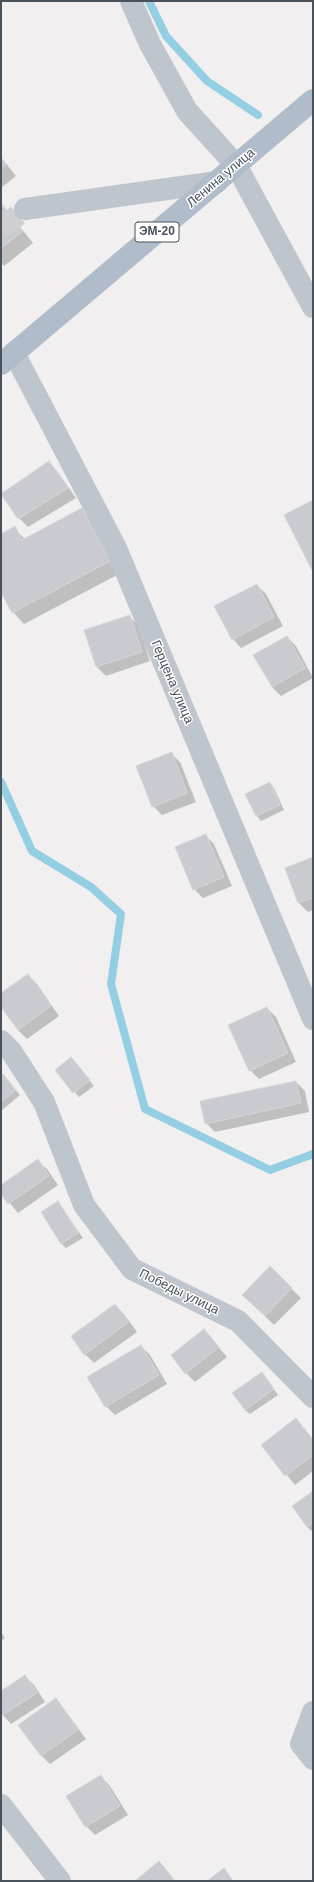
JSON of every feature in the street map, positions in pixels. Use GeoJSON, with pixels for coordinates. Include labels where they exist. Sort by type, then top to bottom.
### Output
{"type":"FeatureCollection","features":[{"type":"Feature","properties":{"kind":"main road","name":"Ленина улица"},"geometry":{"type":"LineString","coordinates":[[7,358],[313,100]]}},
{"type":"Feature","properties":{"kind":"street"},"geometry":{"type":"LineString","coordinates":[[131,1],[150,44],[187,111],[236,165],[313,307]]}},
{"type":"Feature","properties":{"kind":"street"},"geometry":{"type":"LineString","coordinates":[[25,209],[217,182]]}},
{"type":"Feature","properties":{"kind":"street","name":"Герцена улица"},"geometry":{"type":"LineString","coordinates":[[7,358],[116,548],[313,1019]]}},
{"type":"Feature","properties":{"kind":"street","name":"Победы улица"},"geometry":{"type":"LineString","coordinates":[[1,1041],[11,1051],[44,1102],[84,1204],[132,1269],[238,1321],[313,1397]]}},
{"type":"Feature","properties":{"kind":"street"},"geometry":{"type":"LineString","coordinates":[[313,1712],[301,1744],[313,1759]]}},
{"type":"Feature","properties":{"kind":"street"},"geometry":{"type":"LineString","coordinates":[[1,1805],[60,1881]]}},
{"type":"Feature","properties":{"kind":"building"},"geometry":{"type":"Polygon","coordinates":[[[1,158],[6,164],[1,168],[1,158]]]}},
{"type":"Feature","properties":{"kind":"building"},"geometry":{"type":"Polygon","coordinates":[[[1,204],[23,231],[1,248],[1,204]]]}},
{"type":"Feature","properties":{"kind":"building"},"geometry":{"type":"Polygon","coordinates":[[[49,461],[68,488],[18,519],[1,494],[49,461]]]}},
{"type":"Feature","properties":{"kind":"building"},"geometry":{"type":"Polygon","coordinates":[[[313,500],[313,572],[284,515],[313,500]]]}},
{"type":"Feature","properties":{"kind":"building"},"geometry":{"type":"Polygon","coordinates":[[[82,508],[110,561],[12,613],[1,592],[1,534],[15,526],[22,540],[82,508]]]}},
{"type":"Feature","properties":{"kind":"building"},"geometry":{"type":"Polygon","coordinates":[[[257,584],[274,617],[232,640],[214,606],[257,584]]]}},
{"type":"Feature","properties":{"kind":"building"},"geometry":{"type":"Polygon","coordinates":[[[130,615],[142,652],[96,667],[84,630],[130,615]]]}},
{"type":"Feature","properties":{"kind":"building"},"geometry":{"type":"Polygon","coordinates":[[[287,636],[305,668],[272,687],[253,655],[287,636]]]}},
{"type":"Feature","properties":{"kind":"building"},"geometry":{"type":"Polygon","coordinates":[[[172,752],[187,793],[152,807],[136,766],[172,752]]]}},
{"type":"Feature","properties":{"kind":"building"},"geometry":{"type":"Polygon","coordinates":[[[270,782],[280,805],[256,816],[245,794],[270,782]]]}},
{"type":"Feature","properties":{"kind":"building"},"geometry":{"type":"Polygon","coordinates":[[[206,834],[224,877],[193,890],[175,847],[206,834]]]}},
{"type":"Feature","properties":{"kind":"building"},"geometry":{"type":"Polygon","coordinates":[[[313,857],[313,898],[298,903],[285,868],[313,857]]]}},
{"type":"Feature","properties":{"kind":"building"},"geometry":{"type":"Polygon","coordinates":[[[28,974],[51,1006],[18,1030],[1,1007],[1,993],[28,974]]]}},
{"type":"Feature","properties":{"kind":"building"},"geometry":{"type":"Polygon","coordinates":[[[267,1007],[288,1053],[249,1071],[228,1025],[267,1007]]]}},
{"type":"Feature","properties":{"kind":"building"},"geometry":{"type":"Polygon","coordinates":[[[71,1057],[90,1080],[73,1093],[55,1070],[71,1057]]]}},
{"type":"Feature","properties":{"kind":"building"},"geometry":{"type":"Polygon","coordinates":[[[3,1074],[16,1090],[1,1102],[1,1076],[3,1074]]]}},
{"type":"Feature","properties":{"kind":"building"},"geometry":{"type":"Polygon","coordinates":[[[296,1081],[301,1103],[205,1124],[200,1101],[296,1081]]]}},
{"type":"Feature","properties":{"kind":"building"},"geometry":{"type":"Polygon","coordinates":[[[38,1159],[49,1176],[8,1204],[1,1194],[1,1185],[38,1159]]]}},
{"type":"Feature","properties":{"kind":"building"},"geometry":{"type":"Polygon","coordinates":[[[58,1201],[78,1233],[61,1244],[41,1212],[58,1201]]]}},
{"type":"Feature","properties":{"kind":"building"},"geometry":{"type":"Polygon","coordinates":[[[270,1266],[292,1288],[265,1316],[242,1295],[270,1266]]]}},
{"type":"Feature","properties":{"kind":"building"},"geometry":{"type":"Polygon","coordinates":[[[115,1304],[129,1322],[84,1355],[71,1336],[115,1304]]]}},
{"type":"Feature","properties":{"kind":"building"},"geometry":{"type":"Polygon","coordinates":[[[204,1329],[219,1347],[185,1374],[171,1355],[204,1329]]]}},
{"type":"Feature","properties":{"kind":"building"},"geometry":{"type":"Polygon","coordinates":[[[141,1345],[159,1375],[105,1407],[87,1377],[141,1345]]]}},
{"type":"Feature","properties":{"kind":"building"},"geometry":{"type":"Polygon","coordinates":[[[262,1372],[274,1389],[245,1410],[232,1393],[262,1372]]]}},
{"type":"Feature","properties":{"kind":"building"},"geometry":{"type":"Polygon","coordinates":[[[296,1418],[313,1440],[313,1455],[285,1476],[261,1445],[296,1418]]]}},
{"type":"Feature","properties":{"kind":"building"},"geometry":{"type":"Polygon","coordinates":[[[313,1491],[313,1523],[307,1527],[292,1506],[313,1491]]]}},
{"type":"Feature","properties":{"kind":"building"},"geometry":{"type":"Polygon","coordinates":[[[25,1675],[37,1693],[1,1716],[1,1691],[25,1675]]]}},
{"type":"Feature","properties":{"kind":"building"},"geometry":{"type":"Polygon","coordinates":[[[56,1698],[78,1730],[41,1756],[18,1725],[56,1698]]]}},
{"type":"Feature","properties":{"kind":"building"},"geometry":{"type":"Polygon","coordinates":[[[101,1775],[120,1806],[85,1827],[66,1796],[101,1775]]]}},
{"type":"Feature","properties":{"kind":"building"},"geometry":{"type":"Polygon","coordinates":[[[159,1861],[175,1881],[135,1881],[159,1861]]]}},
{"type":"Feature","properties":{"kind":"building"},"geometry":{"type":"Polygon","coordinates":[[[224,1868],[233,1881],[207,1881],[224,1868]]]}},
{"type":"Feature","properties":{"kind":"waterway"},"geometry":{"type":"LineString","coordinates":[[149,1],[166,36],[207,81],[258,115]]}},
{"type":"Feature","properties":{"kind":"waterway"},"geometry":{"type":"LineString","coordinates":[[1,782],[32,851],[91,887],[121,914],[111,984],[145,1109],[270,1170],[313,1154]]}},
{"type":"Feature","properties":{"kind":"tunnel"},"geometry":{"type":"LineString","coordinates":[[1,229],[25,209]]}}]}
